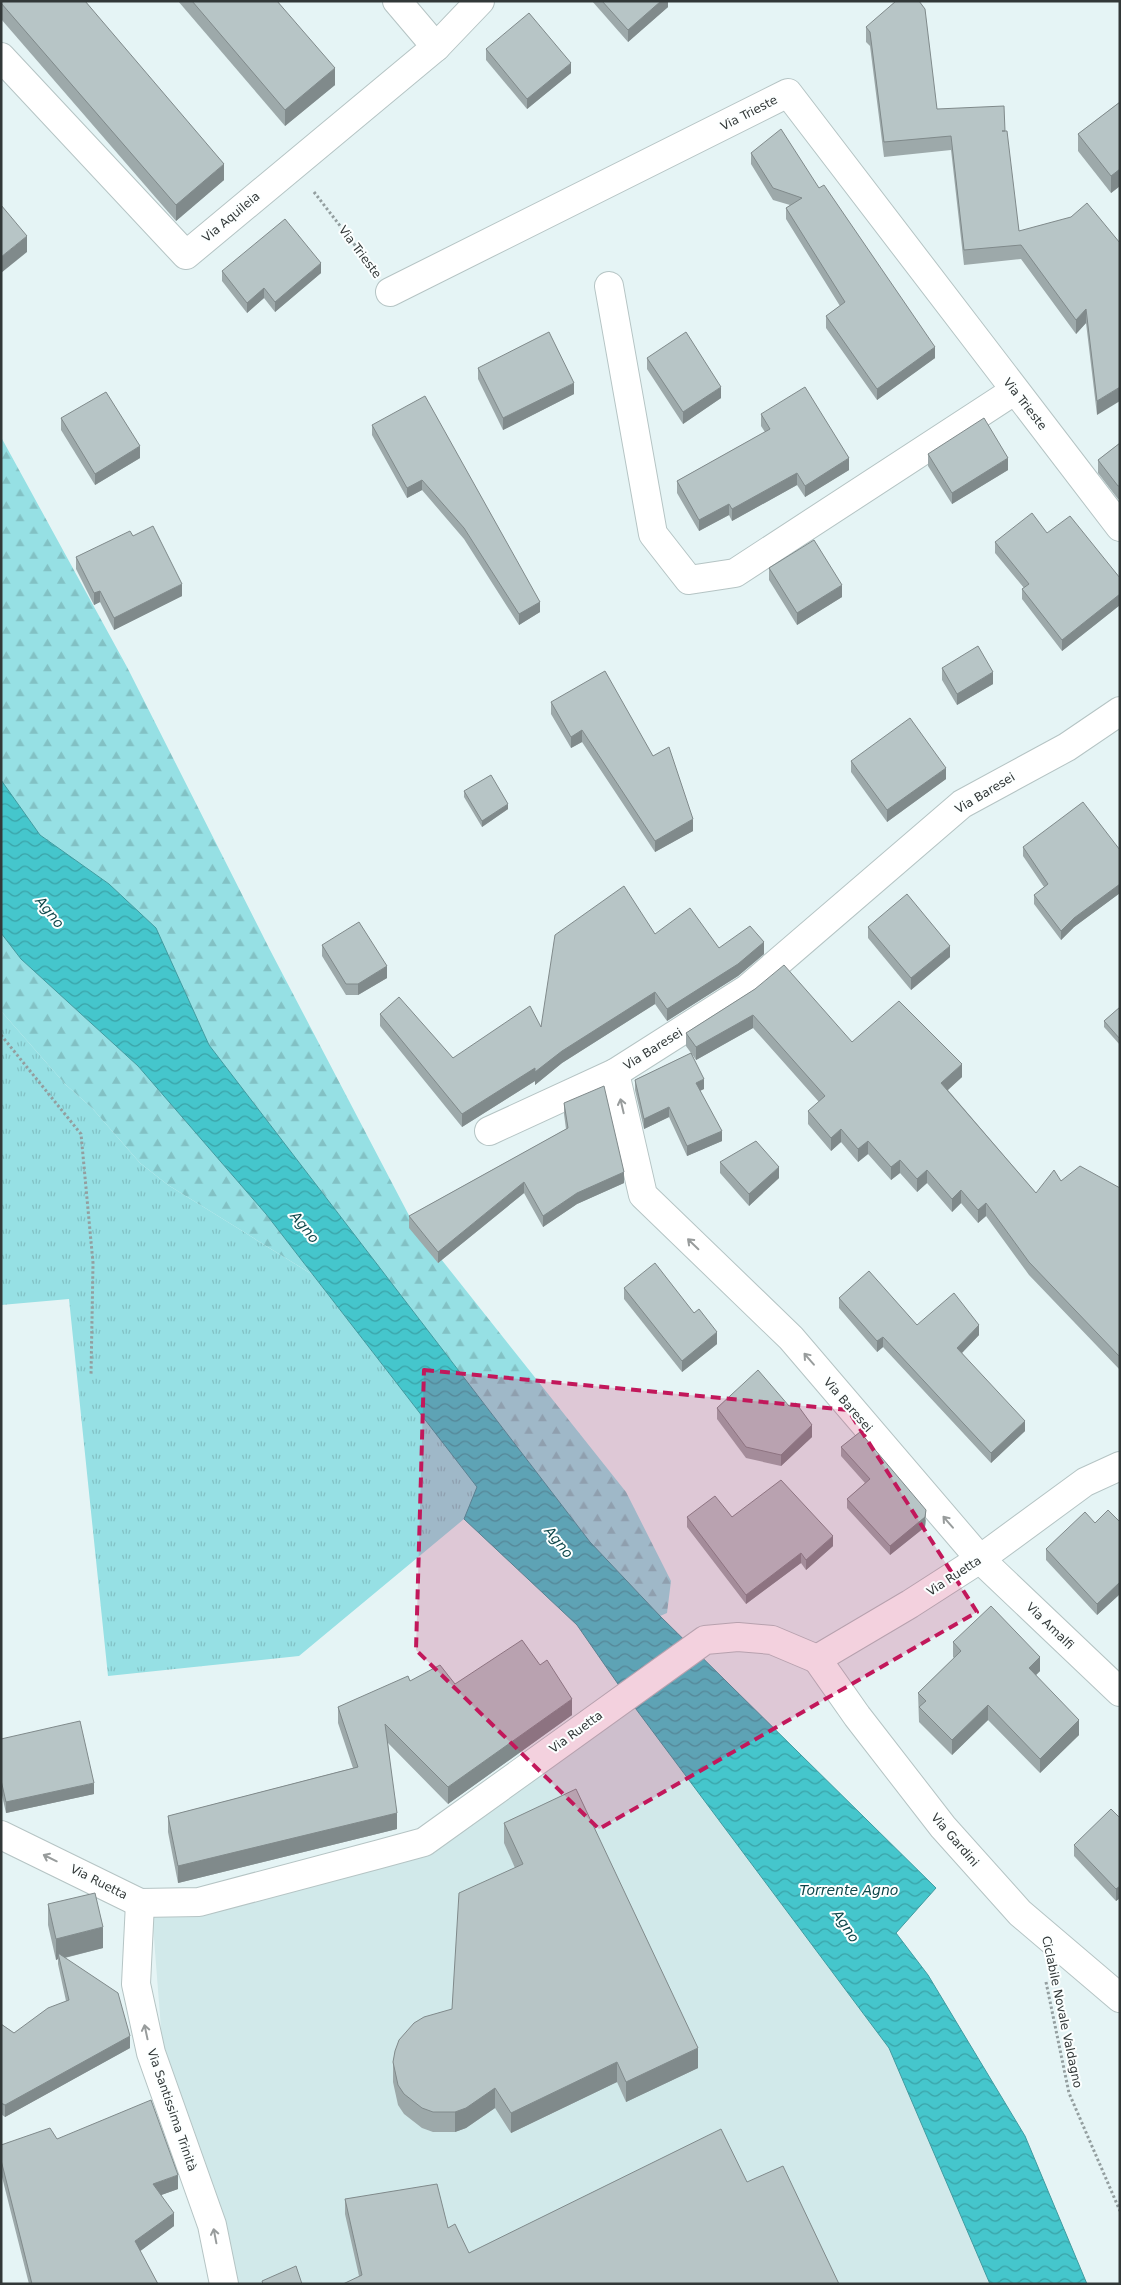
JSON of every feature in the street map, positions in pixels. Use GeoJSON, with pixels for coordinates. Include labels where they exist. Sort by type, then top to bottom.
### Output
{"type":"FeatureCollection","features":[{"type":"Feature","properties":{"kind":"street"},"geometry":{"type":"LineString","coordinates":[[397,1],[436,47]]}},
{"type":"Feature","properties":{"kind":"street","name":"Via Aquileia"},"geometry":{"type":"LineString","coordinates":[[1,57],[186,255],[436,47],[480,1]]}},
{"type":"Feature","properties":{"kind":"street","name":"Via Trieste"},"geometry":{"type":"LineString","coordinates":[[390,292],[788,93],[1014,391],[1120,527]]}},
{"type":"Feature","properties":{"kind":"street"},"geometry":{"type":"LineString","coordinates":[[609,286],[653,534],[689,580],[735,572],[1014,391]]}},
{"type":"Feature","properties":{"kind":"street","name":"Via Baresei"},"geometry":{"type":"LineString","coordinates":[[980,1559],[791,1338],[643,1195],[615,1073],[746,989],[962,804],[1067,747],[1120,711]]}},
{"type":"Feature","properties":{"kind":"street"},"geometry":{"type":"LineString","coordinates":[[489,1131],[615,1073]]}},
{"type":"Feature","properties":{"kind":"street","name":"Via Ruetta"},"geometry":{"type":"LineString","coordinates":[[1,1835],[140,1903],[199,1902],[424,1842],[705,1640],[738,1637],[772,1640],[817,1659],[910,1604],[980,1559],[1085,1482],[1120,1466]]}},
{"type":"Feature","properties":{"kind":"street","name":"Via Amalfi"},"geometry":{"type":"LineString","coordinates":[[980,1559],[1120,1692]]}},
{"type":"Feature","properties":{"kind":"street","name":"Via Gardini"},"geometry":{"type":"LineString","coordinates":[[817,1659],[857,1716],[942,1827],[1020,1913],[1120,1998]]}},
{"type":"Feature","properties":{"kind":"street","name":"Via Santissima Trinità"},"geometry":{"type":"LineString","coordinates":[[140,1903],[136,1984],[151,2053],[212,2225],[224,2284]]}},
{"type":"Feature","properties":{"kind":"path","name":"Via Trieste"},"geometry":{"type":"LineString","coordinates":[[294,165],[390,292]]}},
{"type":"Feature","properties":{"kind":"path"},"geometry":{"type":"LineString","coordinates":[[1,1035],[81,1134],[93,1263],[91,1376]]}},
{"type":"Feature","properties":{"kind":"path","name":"Ciclabile Novale Valdagno"},"geometry":{"type":"LineString","coordinates":[[1035,1926],[1069,2093],[1120,2211]]}},
{"type":"Feature","properties":{"kind":"highlighted area"},"geometry":{"type":"Polygon","coordinates":[[[424,1370],[848,1410],[977,1612],[599,1829],[416,1650],[424,1370]]]}},
{"type":"Feature","properties":{"kind":"shaded area"},"geometry":{"type":"Polygon","coordinates":[[[627,1697],[889,2048],[990,2284],[236,2284],[236,2272],[163,2054],[151,1900],[450,1832],[627,1697]]]}},
{"type":"Feature","properties":{"kind":"green space"},"geometry":{"type":"Polygon","coordinates":[[[1,437],[127,667],[270,950],[414,1225],[626,1492],[671,1581],[667,1613],[660,1616],[590,1542],[209,1045],[156,928],[109,884],[40,835],[1,780],[1,437]]]}},
{"type":"Feature","properties":{"kind":"green space"},"geometry":{"type":"Polygon","coordinates":[[[1,933],[21,959],[138,1066],[266,1214],[313,1275],[168,1185],[140,1163],[92,1108],[66,1085],[1,1011],[1,933]]]}},
{"type":"Feature","properties":{"kind":"green space"},"geometry":{"type":"Polygon","coordinates":[[[1,1011],[66,1085],[92,1108],[140,1163],[168,1185],[313,1275],[478,1488],[464,1519],[299,1656],[108,1676],[69,1299],[1,1305],[1,1011]]]}},
{"type":"Feature","properties":{"kind":"water"},"geometry":{"type":"Polygon","coordinates":[[[1,780],[40,835],[109,884],[156,928],[209,1045],[590,1542],[660,1616],[936,1888],[896,1933],[928,1975],[1025,2136],[1087,2284],[990,2284],[889,2048],[627,1697],[577,1625],[464,1519],[477,1487],[266,1214],[138,1066],[21,959],[1,933],[1,780]]]}},
{"type":"Feature","properties":{"kind":"building"},"geometry":{"type":"Polygon","coordinates":[[[1,1],[85,1],[224,164],[176,205],[1,1]]]}},
{"type":"Feature","properties":{"kind":"building"},"geometry":{"type":"Polygon","coordinates":[[[192,1],[277,1],[335,68],[285,110],[192,1]]]}},
{"type":"Feature","properties":{"kind":"building"},"geometry":{"type":"Polygon","coordinates":[[[602,1],[661,1],[628,30],[602,1]]]}},
{"type":"Feature","properties":{"kind":"building"},"geometry":{"type":"Polygon","coordinates":[[[896,1],[919,1],[925,9],[937,109],[1004,106],[1005,131],[1007,131],[1019,231],[1071,217],[1087,203],[1120,243],[1120,387],[1097,401],[1086,309],[1076,320],[1021,245],[964,250],[951,136],[884,142],[870,32],[866,27],[896,1]]]}},
{"type":"Feature","properties":{"kind":"building"},"geometry":{"type":"Polygon","coordinates":[[[529,13],[571,63],[527,99],[486,49],[529,13]]]}},
{"type":"Feature","properties":{"kind":"building"},"geometry":{"type":"Polygon","coordinates":[[[1120,102],[1120,169],[1111,176],[1078,134],[1120,102]]]}},
{"type":"Feature","properties":{"kind":"building"},"geometry":{"type":"Polygon","coordinates":[[[781,129],[819,188],[824,185],[935,347],[877,389],[826,316],[845,302],[786,208],[802,198],[773,188],[751,153],[781,129]]]}},
{"type":"Feature","properties":{"kind":"building"},"geometry":{"type":"Polygon","coordinates":[[[1,205],[27,236],[1,257],[1,205]]]}},
{"type":"Feature","properties":{"kind":"building"},"geometry":{"type":"Polygon","coordinates":[[[285,219],[321,263],[275,302],[264,288],[247,303],[222,271],[285,219]]]}},
{"type":"Feature","properties":{"kind":"building"},"geometry":{"type":"Polygon","coordinates":[[[549,332],[574,383],[503,418],[478,368],[549,332]]]}},
{"type":"Feature","properties":{"kind":"building"},"geometry":{"type":"Polygon","coordinates":[[[686,332],[721,387],[683,412],[647,358],[686,332]]]}},
{"type":"Feature","properties":{"kind":"building"},"geometry":{"type":"Polygon","coordinates":[[[805,387],[849,458],[805,486],[797,473],[732,509],[729,504],[699,520],[677,481],[770,429],[761,414],[805,387]]]}},
{"type":"Feature","properties":{"kind":"building"},"geometry":{"type":"Polygon","coordinates":[[[106,392],[140,446],[95,474],[61,418],[106,392]]]}},
{"type":"Feature","properties":{"kind":"building"},"geometry":{"type":"Polygon","coordinates":[[[425,396],[540,602],[519,614],[464,528],[422,480],[407,488],[372,425],[425,396]]]}},
{"type":"Feature","properties":{"kind":"building"},"geometry":{"type":"Polygon","coordinates":[[[984,418],[1008,458],[952,493],[928,454],[984,418]]]}},
{"type":"Feature","properties":{"kind":"building"},"geometry":{"type":"Polygon","coordinates":[[[1120,443],[1120,486],[1118,486],[1098,460],[1120,443]]]}},
{"type":"Feature","properties":{"kind":"building"},"geometry":{"type":"Polygon","coordinates":[[[1032,513],[1047,533],[1070,516],[1120,578],[1120,594],[1062,640],[1022,589],[1029,584],[995,542],[1032,513]]]}},
{"type":"Feature","properties":{"kind":"building"},"geometry":{"type":"Polygon","coordinates":[[[153,526],[182,584],[114,618],[100,591],[94,593],[76,557],[130,531],[133,536],[153,526]]]}},
{"type":"Feature","properties":{"kind":"building"},"geometry":{"type":"Polygon","coordinates":[[[814,540],[842,585],[797,613],[769,568],[814,540]]]}},
{"type":"Feature","properties":{"kind":"building"},"geometry":{"type":"Polygon","coordinates":[[[978,646],[993,672],[957,694],[942,668],[978,646]]]}},
{"type":"Feature","properties":{"kind":"building"},"geometry":{"type":"Polygon","coordinates":[[[605,671],[653,756],[669,747],[693,819],[655,841],[582,730],[571,737],[551,702],[605,671]]]}},
{"type":"Feature","properties":{"kind":"building"},"geometry":{"type":"Polygon","coordinates":[[[910,718],[946,768],[887,810],[851,761],[910,718]]]}},
{"type":"Feature","properties":{"kind":"building"},"geometry":{"type":"Polygon","coordinates":[[[491,775],[508,804],[482,821],[464,791],[491,775]]]}},
{"type":"Feature","properties":{"kind":"building"},"geometry":{"type":"Polygon","coordinates":[[[1083,802],[1120,850],[1120,884],[1074,918],[1061,931],[1034,895],[1048,884],[1023,847],[1083,802]]]}},
{"type":"Feature","properties":{"kind":"building"},"geometry":{"type":"Polygon","coordinates":[[[624,886],[655,934],[690,908],[719,948],[750,926],[764,942],[738,964],[667,1009],[655,992],[562,1051],[535,1072],[535,1068],[462,1114],[380,1014],[399,997],[453,1058],[530,1006],[541,1027],[555,935],[624,886]]]}},
{"type":"Feature","properties":{"kind":"building"},"geometry":{"type":"Polygon","coordinates":[[[907,894],[950,946],[911,978],[868,927],[907,894]]]}},
{"type":"Feature","properties":{"kind":"building"},"geometry":{"type":"Polygon","coordinates":[[[359,922],[387,966],[358,984],[346,984],[322,945],[359,922]]]}},
{"type":"Feature","properties":{"kind":"building"},"geometry":{"type":"Polygon","coordinates":[[[784,965],[852,1042],[899,1001],[962,1064],[941,1083],[1036,1193],[1054,1170],[1061,1181],[1080,1166],[1120,1188],[1120,1357],[1029,1262],[986,1203],[978,1210],[961,1190],[952,1199],[927,1170],[917,1179],[900,1160],[891,1167],[868,1141],[858,1149],[841,1129],[831,1138],[808,1111],[825,1096],[753,1015],[696,1047],[686,1033],[755,989],[784,965]]]}},
{"type":"Feature","properties":{"kind":"building"},"geometry":{"type":"Polygon","coordinates":[[[1120,1007],[1120,1039],[1104,1021],[1120,1007]]]}},
{"type":"Feature","properties":{"kind":"building"},"geometry":{"type":"Polygon","coordinates":[[[691,1053],[704,1079],[696,1083],[722,1131],[687,1146],[669,1107],[644,1119],[635,1080],[691,1053]]]}},
{"type":"Feature","properties":{"kind":"building"},"geometry":{"type":"Polygon","coordinates":[[[604,1086],[624,1172],[577,1193],[543,1216],[524,1182],[438,1252],[409,1216],[568,1128],[564,1103],[604,1086]]]}},
{"type":"Feature","properties":{"kind":"building"},"geometry":{"type":"Polygon","coordinates":[[[756,1141],[779,1167],[749,1194],[720,1162],[756,1141]]]}},
{"type":"Feature","properties":{"kind":"building"},"geometry":{"type":"Polygon","coordinates":[[[655,1263],[694,1313],[699,1309],[717,1332],[682,1361],[624,1288],[655,1263]]]}},
{"type":"Feature","properties":{"kind":"building"},"geometry":{"type":"Polygon","coordinates":[[[869,1271],[917,1325],[954,1293],[979,1325],[957,1348],[1025,1421],[991,1453],[883,1337],[877,1341],[839,1298],[869,1271]]]}},
{"type":"Feature","properties":{"kind":"building"},"geometry":{"type":"Polygon","coordinates":[[[758,1370],[789,1406],[796,1403],[812,1425],[781,1455],[746,1447],[717,1408],[758,1370]]]}},
{"type":"Feature","properties":{"kind":"building"},"geometry":{"type":"Polygon","coordinates":[[[860,1432],[926,1510],[925,1517],[890,1546],[847,1499],[870,1479],[841,1447],[860,1432]]]}},
{"type":"Feature","properties":{"kind":"building"},"geometry":{"type":"Polygon","coordinates":[[[781,1480],[833,1536],[806,1560],[801,1553],[746,1595],[687,1517],[715,1496],[732,1517],[781,1480]]]}},
{"type":"Feature","properties":{"kind":"building"},"geometry":{"type":"Polygon","coordinates":[[[1108,1510],[1120,1522],[1120,1582],[1097,1604],[1046,1549],[1085,1512],[1095,1523],[1108,1510]]]}},
{"type":"Feature","properties":{"kind":"building"},"geometry":{"type":"Polygon","coordinates":[[[991,1606],[1040,1657],[1029,1668],[1079,1720],[1040,1759],[988,1705],[952,1740],[919,1707],[926,1701],[918,1693],[961,1651],[953,1642],[991,1606]]]}},
{"type":"Feature","properties":{"kind":"building"},"geometry":{"type":"Polygon","coordinates":[[[522,1640],[540,1665],[547,1660],[572,1699],[448,1787],[385,1724],[397,1813],[178,1866],[168,1816],[358,1767],[338,1707],[408,1676],[410,1681],[440,1665],[455,1684],[522,1640]]]}},
{"type":"Feature","properties":{"kind":"building"},"geometry":{"type":"Polygon","coordinates":[[[80,1721],[94,1783],[6,1802],[1,1780],[1,1739],[80,1721]]]}},
{"type":"Feature","properties":{"kind":"building"},"geometry":{"type":"Polygon","coordinates":[[[576,1789],[698,2048],[626,2082],[617,2062],[511,2113],[495,2088],[466,2108],[455,2112],[433,2112],[422,2108],[404,2094],[398,2085],[393,2062],[399,2040],[414,2023],[424,2017],[452,2009],[459,1893],[523,1864],[504,1823],[576,1789]]]}},
{"type":"Feature","properties":{"kind":"building"},"geometry":{"type":"Polygon","coordinates":[[[1111,1809],[1120,1818],[1120,1886],[1116,1889],[1074,1845],[1111,1809]]]}},
{"type":"Feature","properties":{"kind":"building"},"geometry":{"type":"Polygon","coordinates":[[[95,1893],[103,1927],[56,1939],[48,1904],[95,1893]]]}},
{"type":"Feature","properties":{"kind":"building"},"geometry":{"type":"Polygon","coordinates":[[[58,1953],[118,1993],[130,2036],[5,2105],[1,2103],[1,2024],[14,2033],[48,2008],[69,2000],[58,1953]]]}},
{"type":"Feature","properties":{"kind":"building"},"geometry":{"type":"Polygon","coordinates":[[[151,2100],[178,2175],[153,2184],[174,2213],[135,2241],[158,2284],[32,2284],[1,2160],[1,2145],[50,2128],[57,2139],[151,2100]]]}},
{"type":"Feature","properties":{"kind":"building"},"geometry":{"type":"Polygon","coordinates":[[[721,2129],[747,2182],[783,2166],[839,2284],[343,2284],[362,2275],[345,2199],[437,2184],[448,2228],[455,2224],[469,2253],[721,2129]]]}},
{"type":"Feature","properties":{"kind":"building"},"geometry":{"type":"Polygon","coordinates":[[[296,2266],[302,2284],[263,2284],[262,2281],[296,2266]]]}},
{"type":"Feature","properties":{"kind":"water label","name":"Agno"},"geometry":{"type":"Point","coordinates":[50,912]}},
{"type":"Feature","properties":{"kind":"water label","name":"Agno"},"geometry":{"type":"Point","coordinates":[305,1227]}},
{"type":"Feature","properties":{"kind":"water label","name":"Agno"},"geometry":{"type":"Point","coordinates":[559,1542]}},
{"type":"Feature","properties":{"kind":"water label","name":"Torrente Agno"},"geometry":{"type":"Point","coordinates":[849,1890]}},
{"type":"Feature","properties":{"kind":"water label","name":"Agno"},"geometry":{"type":"Point","coordinates":[846,1926]}}]}
